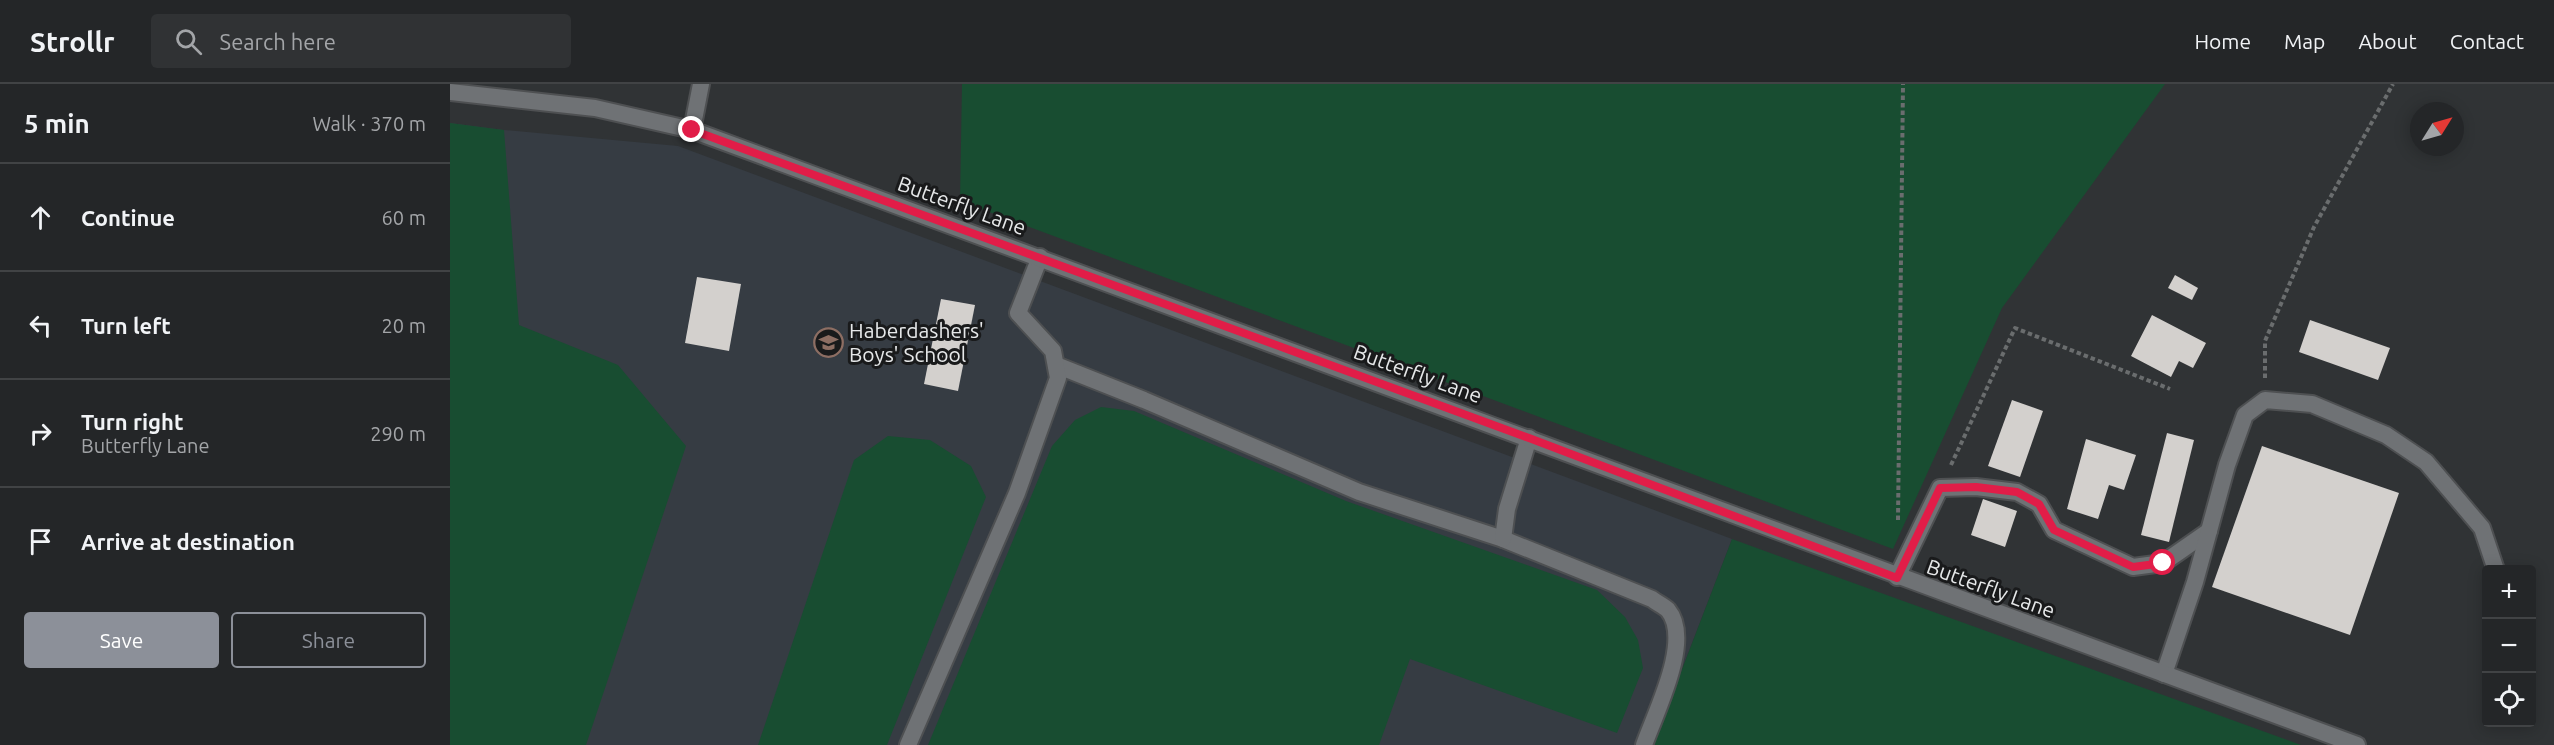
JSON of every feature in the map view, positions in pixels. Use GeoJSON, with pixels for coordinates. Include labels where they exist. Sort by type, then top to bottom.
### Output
{"type":"FeatureCollection","features":[{"type":"Feature","properties":{"kind":"street"},"geometry":{"type":"LineString","coordinates":[[692,130],[701,84]]}},
{"type":"Feature","properties":{"kind":"street","name":"Butterfly Lane"},"geometry":{"type":"LineString","coordinates":[[450,92],[595,108],[692,130],[1529,438],[1897,578],[2357,745]]}},
{"type":"Feature","properties":{"kind":"street"},"geometry":{"type":"LineString","coordinates":[[908,745],[1017,493],[1058,378],[1053,351],[1018,313],[1040,257]]}},
{"type":"Feature","properties":{"kind":"street"},"geometry":{"type":"LineString","coordinates":[[1056,365],[1359,492],[1503,539],[1652,599],[1667,610],[1674,622],[1677,647],[1644,745]]}},
{"type":"Feature","properties":{"kind":"street"},"geometry":{"type":"LineString","coordinates":[[2164,674],[2195,582],[2227,465],[2245,416],[2265,400],[2312,404],[2386,435],[2426,462],[2482,528],[2494,565]]}},
{"type":"Feature","properties":{"kind":"street"},"geometry":{"type":"LineString","coordinates":[[1503,539],[1507,509],[1529,438]]}},
{"type":"Feature","properties":{"kind":"street"},"geometry":{"type":"LineString","coordinates":[[1897,578],[1940,488],[1976,487],[2017,492],[2039,504],[2054,530],[2133,567],[2163,563],[2209,531]]}},
{"type":"Feature","properties":{"kind":"path"},"geometry":{"type":"LineString","coordinates":[[1898,531],[1904,84]]}},
{"type":"Feature","properties":{"kind":"path"},"geometry":{"type":"LineString","coordinates":[[2265,400],[2265,341],[2314,227],[2393,84]]}},
{"type":"Feature","properties":{"kind":"path"},"geometry":{"type":"LineString","coordinates":[[1940,488],[2015,328],[2170,389]]}},
{"type":"Feature","properties":{"kind":"shaded area","name":"Haberdashers' Boys' School"},"geometry":{"type":"Polygon","coordinates":[[[450,123],[678,146],[1732,539],[1653,745],[450,745],[450,123]]]}},
{"type":"Feature","properties":{"kind":"green space"},"geometry":{"type":"Polygon","coordinates":[[[962,84],[2165,84],[2002,308],[1893,549],[960,201],[962,84]]]}},
{"type":"Feature","properties":{"kind":"green space"},"geometry":{"type":"Polygon","coordinates":[[[450,123],[504,130],[519,325],[618,365],[686,446],[586,745],[450,745],[450,123]]]}},
{"type":"Feature","properties":{"kind":"green space"},"geometry":{"type":"Polygon","coordinates":[[[1101,407],[1134,411],[1346,501],[1597,590],[1625,617],[1638,640],[1643,668],[1617,733],[1410,659],[1379,745],[928,745],[1052,446],[1075,420],[1101,407]]]}},
{"type":"Feature","properties":{"kind":"green space"},"geometry":{"type":"Polygon","coordinates":[[[888,436],[930,440],[971,466],[986,497],[887,745],[758,745],[854,460],[888,436]]]}},
{"type":"Feature","properties":{"kind":"green space"},"geometry":{"type":"Polygon","coordinates":[[[1732,539],[2301,745],[1653,745],[1732,539]]]}},
{"type":"Feature","properties":{"kind":"building"},"geometry":{"type":"Polygon","coordinates":[[[2175,275],[2198,288],[2192,300],[2168,288],[2175,275]]]}},
{"type":"Feature","properties":{"kind":"building"},"geometry":{"type":"Polygon","coordinates":[[[697,277],[741,284],[729,351],[685,343],[697,277]]]}},
{"type":"Feature","properties":{"kind":"building"},"geometry":{"type":"Polygon","coordinates":[[[941,299],[975,305],[958,391],[924,384],[941,299]]]}},
{"type":"Feature","properties":{"kind":"building"},"geometry":{"type":"Polygon","coordinates":[[[2152,315],[2206,343],[2193,368],[2179,361],[2171,377],[2131,356],[2152,315]]]}},
{"type":"Feature","properties":{"kind":"building"},"geometry":{"type":"Polygon","coordinates":[[[2310,320],[2390,348],[2378,380],[2299,352],[2310,320]]]}},
{"type":"Feature","properties":{"kind":"building"},"geometry":{"type":"Polygon","coordinates":[[[2012,400],[2043,411],[2020,477],[1988,466],[2012,400]]]}},
{"type":"Feature","properties":{"kind":"building"},"geometry":{"type":"Polygon","coordinates":[[[2167,433],[2194,440],[2169,542],[2141,535],[2167,433]]]}},
{"type":"Feature","properties":{"kind":"building"},"geometry":{"type":"Polygon","coordinates":[[[2086,439],[2136,455],[2124,490],[2109,485],[2098,519],[2067,509],[2086,439]]]}},
{"type":"Feature","properties":{"kind":"building"},"geometry":{"type":"Polygon","coordinates":[[[2262,446],[2399,493],[2350,635],[2212,587],[2262,446]]]}},
{"type":"Feature","properties":{"kind":"building"},"geometry":{"type":"Polygon","coordinates":[[[1983,499],[2017,511],[2005,547],[1971,535],[1983,499]]]}},
{"type":"Feature","properties":{"kind":"place","name":"Haberdashers' Boys' School"},"geometry":{"type":"Point","coordinates":[828,342]}},
{"type":"Feature","properties":{"kind":"route"},"geometry":{"type":"LineString","coordinates":[[692,130],[1529,438],[1897,578],[1940,488],[1976,487],[2017,492],[2039,504],[2054,530],[2133,567],[2163,563]]}}]}
